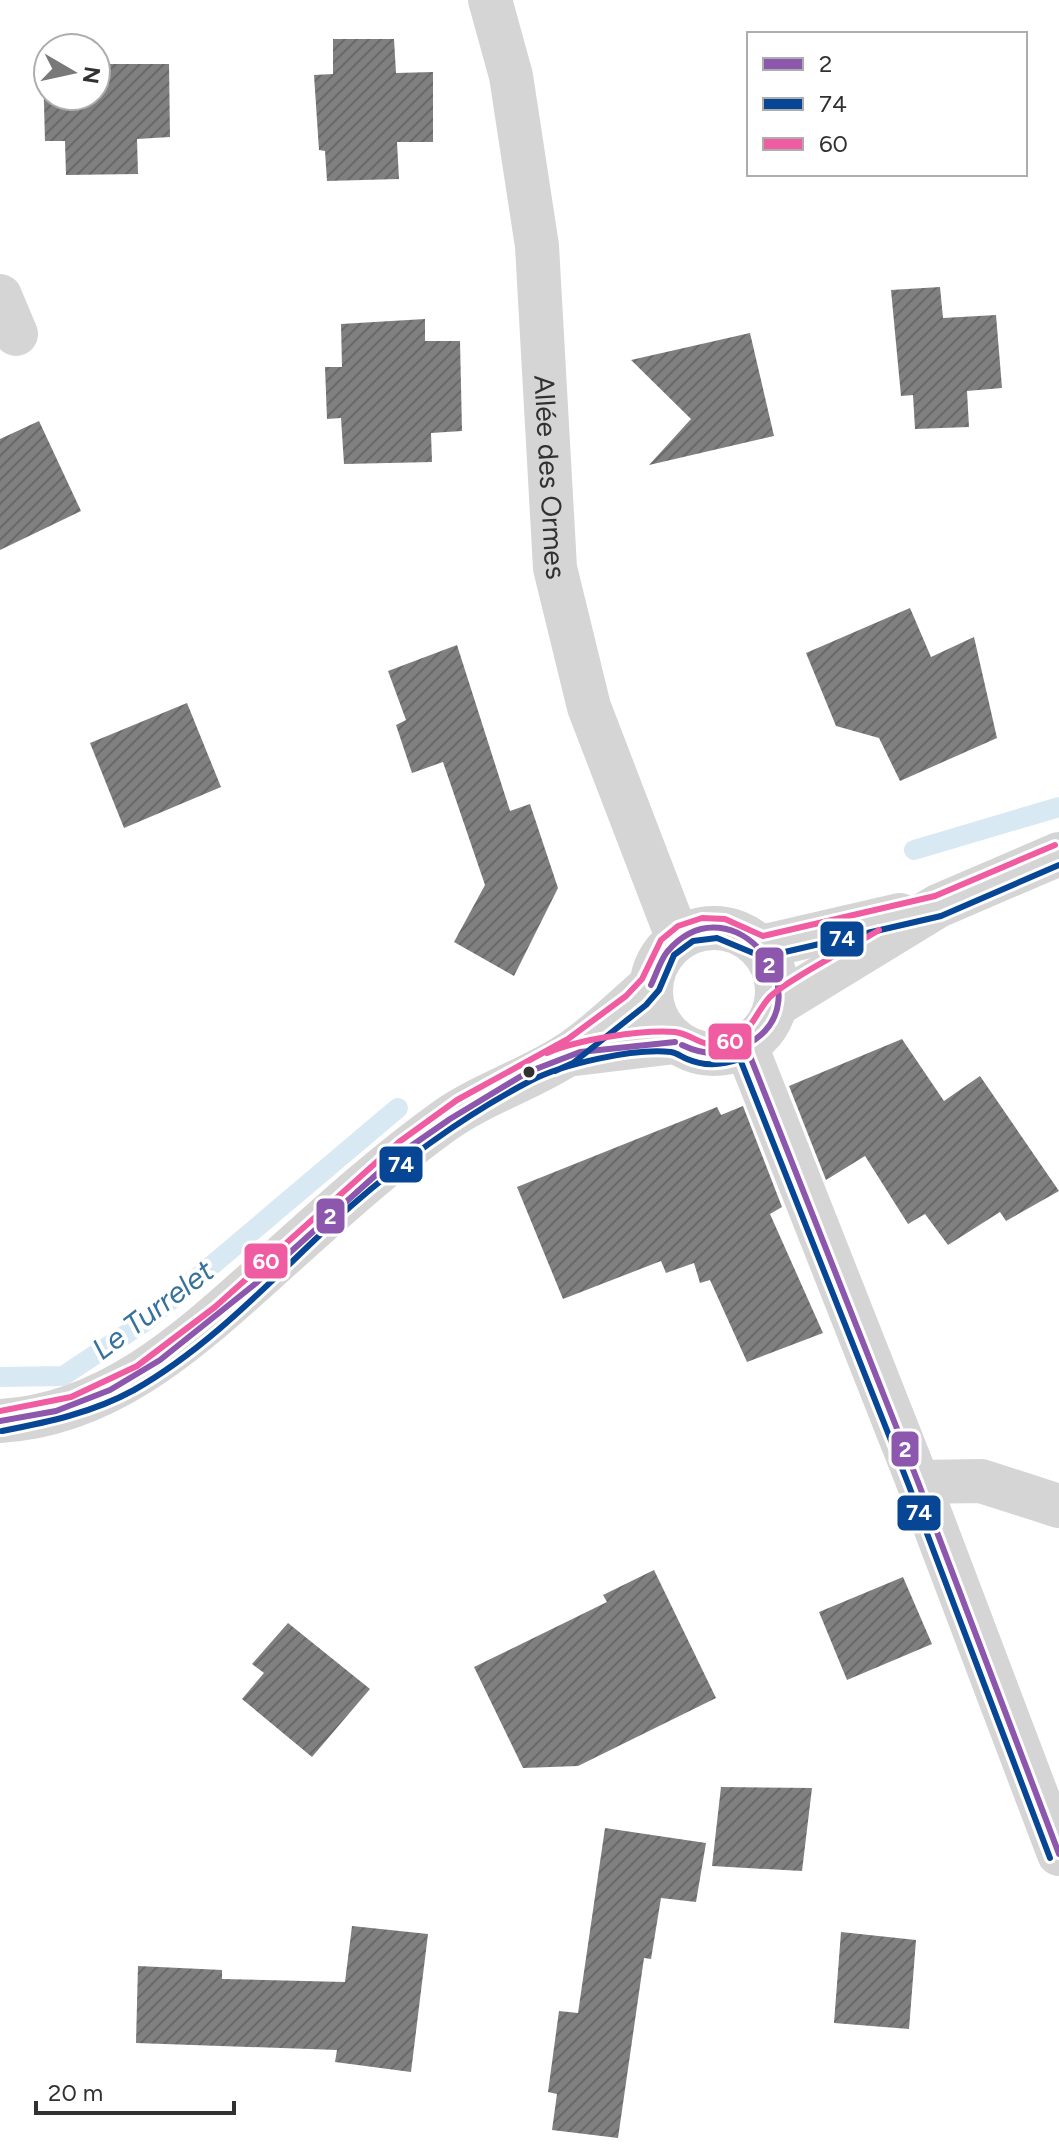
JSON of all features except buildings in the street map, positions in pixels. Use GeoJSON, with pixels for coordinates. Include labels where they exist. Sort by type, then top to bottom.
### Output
{"type":"FeatureCollection","features":[{"type":"Feature","properties":{"kind":"street","name":"Allée des Ormes"},"geometry":{"type":"LineString","coordinates":[[490,0],[511,76],[537,246],[555,568],[589,707],[678,939]]}},
{"type":"Feature","properties":{"kind":"street"},"geometry":{"type":"LineString","coordinates":[[776,1005],[938,906],[1059,854]]}},
{"type":"Feature","properties":{"kind":"street"},"geometry":{"type":"LineString","coordinates":[[761,947],[938,906]]}},
{"type":"Feature","properties":{"kind":"street"},"geometry":{"type":"LineString","coordinates":[[724,927],[744,934],[761,947],[773,964],[776,1005],[769,1025],[746,1046],[715,1055],[695,1052],[675,1042],[657,1017],[651,985],[656,965],[678,939],[704,928],[724,927]]}},
{"type":"Feature","properties":{"kind":"street"},"geometry":{"type":"LineString","coordinates":[[0,1421],[27,1420],[87,1401],[141,1376],[196,1333],[386,1165],[447,1119],[567,1055],[651,985]]}},
{"type":"Feature","properties":{"kind":"street"},"geometry":{"type":"LineString","coordinates":[[567,1055],[675,1042]]}},
{"type":"Feature","properties":{"kind":"street"},"geometry":{"type":"LineString","coordinates":[[746,1046],[753,1073],[918,1482],[1059,1854]]}},
{"type":"Feature","properties":{"kind":"street"},"geometry":{"type":"LineString","coordinates":[[918,1482],[981,1481],[1059,1506]]}},
{"type":"Feature","properties":{"kind":"waterway","name":"Le Turrelet"},"geometry":{"type":"LineString","coordinates":[[914,850],[1059,807]]}},
{"type":"Feature","properties":{"kind":"waterway","name":"Le Turrelet"},"geometry":{"type":"LineString","coordinates":[[0,1377],[63,1376],[146,1321],[398,1108]]}},
{"type":"Feature","properties":{"kind":"transit line","name":"60"},"geometry":{"type":"LineString","coordinates":[[0,1411],[71,1397],[137,1366],[215,1307],[399,1142],[457,1100],[568,1039],[626,996],[642,979],[661,940],[678,926],[702,918],[725,919],[763,936],[935,896],[1055,845]]}},
{"type":"Feature","properties":{"kind":"transit line","name":"74"},"geometry":{"type":"LineString","coordinates":[[555,1071],[573,1063],[646,1005],[659,990],[674,955],[693,941],[717,938],[763,957],[941,916],[1059,865]]}},
{"type":"Feature","properties":{"kind":"transit line","name":"2"},"geometry":{"type":"LineString","coordinates":[[651,985],[667,952],[693,932],[719,928],[743,936],[763,953],[775,976],[778,1001],[769,1025],[746,1045],[714,1053],[682,1045]]}},
{"type":"Feature","properties":{"kind":"transit line","name":"60"},"geometry":{"type":"LineString","coordinates":[[547,1053],[592,1040],[646,1032],[675,1032],[714,1045],[730,1041],[744,1032],[776,992],[879,930]]}},
{"type":"Feature","properties":{"kind":"transit line","name":"2"},"geometry":{"type":"LineString","coordinates":[[0,1421],[56,1411],[110,1390],[160,1360],[255,1284],[398,1155],[528,1072],[580,1052],[675,1042]]}},
{"type":"Feature","properties":{"kind":"transit line","name":"2"},"geometry":{"type":"LineString","coordinates":[[746,1046],[918,1482],[1059,1854]]}},
{"type":"Feature","properties":{"kind":"transit line","name":"74"},"geometry":{"type":"LineString","coordinates":[[2,1431],[86,1411],[134,1390],[164,1371],[221,1328],[351,1206],[393,1171],[459,1123],[530,1081],[579,1063],[638,1052],[671,1052],[707,1064],[740,1059],[909,1486],[1050,1858]]}}]}
